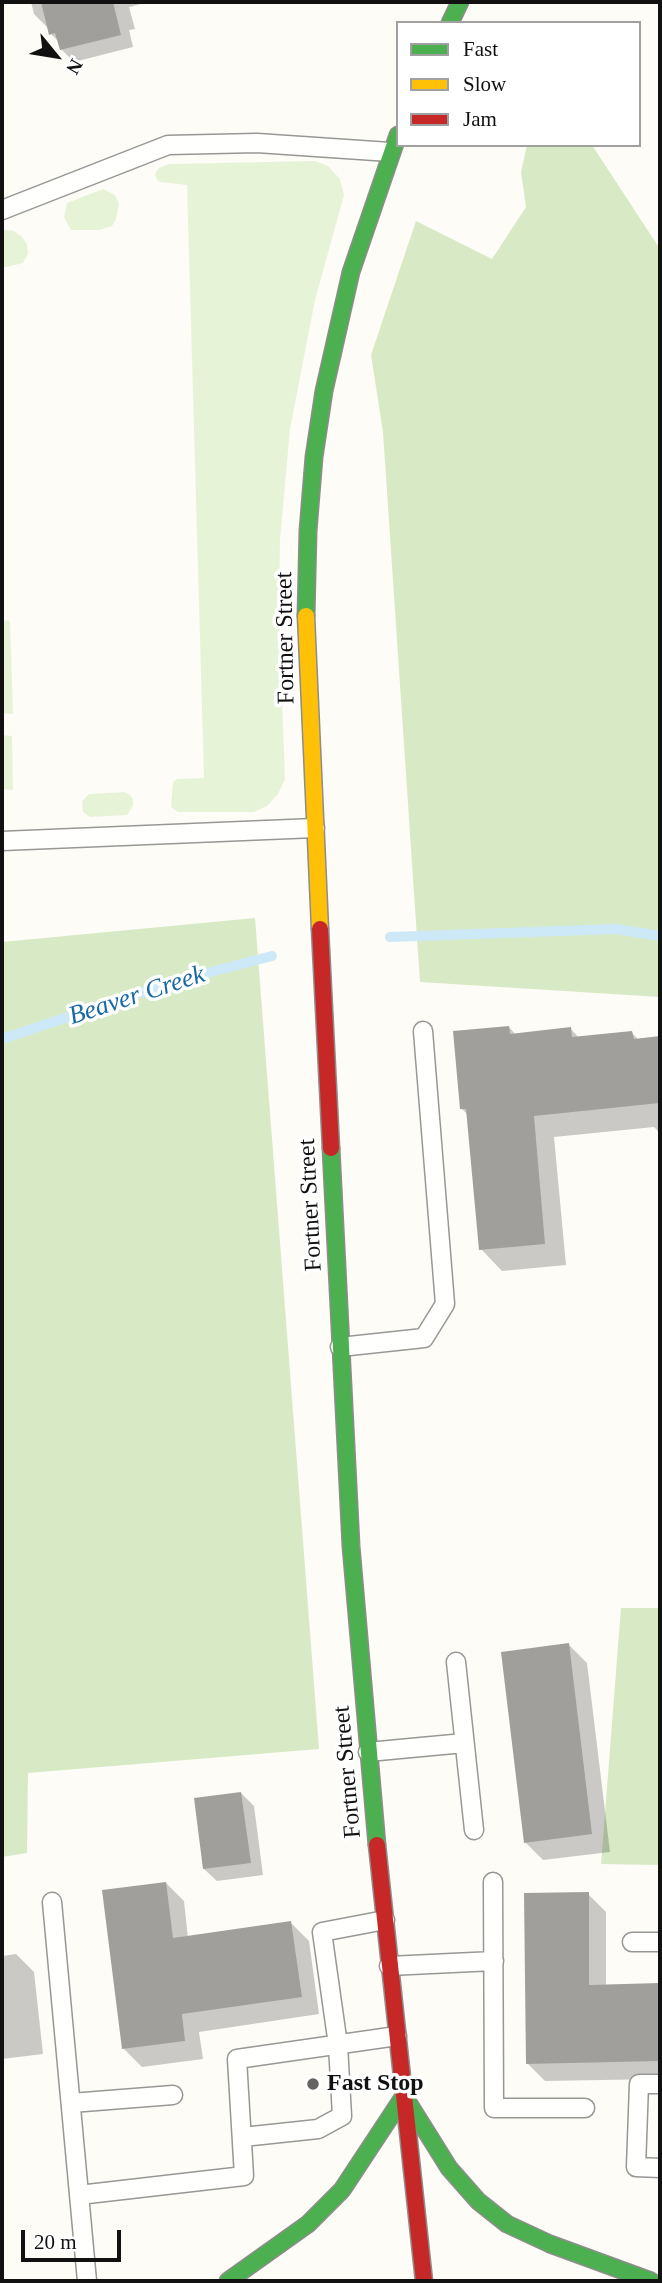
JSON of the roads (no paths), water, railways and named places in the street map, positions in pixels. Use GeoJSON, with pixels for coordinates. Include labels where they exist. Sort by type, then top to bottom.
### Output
{"type":"FeatureCollection","features":[{"type":"Feature","properties":{"kind":"main road"},"geometry":{"type":"LineString","coordinates":[[451,21],[460,2]]}},
{"type":"Feature","properties":{"kind":"main road","name":"Fortner Street"},"geometry":{"type":"LineString","coordinates":[[396,139],[355,260],[324,391],[314,457],[306,607],[351,1546],[389,1966],[424,2281]]}},
{"type":"Feature","properties":{"kind":"main road"},"geometry":{"type":"LineString","coordinates":[[228,2281],[308,2224],[342,2190],[404,2096],[449,2168],[478,2201],[507,2224],[550,2244],[651,2281]]}},
{"type":"Feature","properties":{"kind":"lane"},"geometry":{"type":"LineString","coordinates":[[2,210],[168,145],[257,143],[390,152]]}},
{"type":"Feature","properties":{"kind":"lane"},"geometry":{"type":"LineString","coordinates":[[2,841],[315,828]]}},
{"type":"Feature","properties":{"kind":"lane"},"geometry":{"type":"LineString","coordinates":[[340,1347],[424,1338],[445,1304],[423,1031]]}},
{"type":"Feature","properties":{"kind":"lane"},"geometry":{"type":"LineString","coordinates":[[456,1662],[474,1830]]}},
{"type":"Feature","properties":{"kind":"lane"},"geometry":{"type":"LineString","coordinates":[[368,1752],[464,1743]]}},
{"type":"Feature","properties":{"kind":"lane"},"geometry":{"type":"LineString","coordinates":[[493,1882],[494,2108],[585,2108]]}},
{"type":"Feature","properties":{"kind":"lane"},"geometry":{"type":"LineString","coordinates":[[52,1902],[88,2281]]}},
{"type":"Feature","properties":{"kind":"lane"},"geometry":{"type":"LineString","coordinates":[[243,2137],[318,2129],[342,2116],[338,2045],[322,1932],[385,1920]]}},
{"type":"Feature","properties":{"kind":"lane"},"geometry":{"type":"LineString","coordinates":[[632,1941],[660,1942]]}},
{"type":"Feature","properties":{"kind":"lane"},"geometry":{"type":"LineString","coordinates":[[389,1966],[494,1961]]}},
{"type":"Feature","properties":{"kind":"lane"},"geometry":{"type":"LineString","coordinates":[[79,2194],[244,2176],[237,2059],[397,2036]]}},
{"type":"Feature","properties":{"kind":"lane"},"geometry":{"type":"LineString","coordinates":[[660,2084],[639,2084],[636,2167],[660,2168]]}},
{"type":"Feature","properties":{"kind":"lane"},"geometry":{"type":"LineString","coordinates":[[71,2103],[173,2095]]}},
{"type":"Feature","properties":{"kind":"waterway","name":"Beaver Creek"},"geometry":{"type":"LineString","coordinates":[[390,937],[616,929],[660,936]]}},
{"type":"Feature","properties":{"kind":"waterway","name":"Beaver Creek"},"geometry":{"type":"LineString","coordinates":[[2,1039],[176,981],[272,956]]}},
{"type":"Feature","properties":{"kind":"place","name":"Fast Stop"},"geometry":{"type":"Point","coordinates":[313,2084]}}]}
